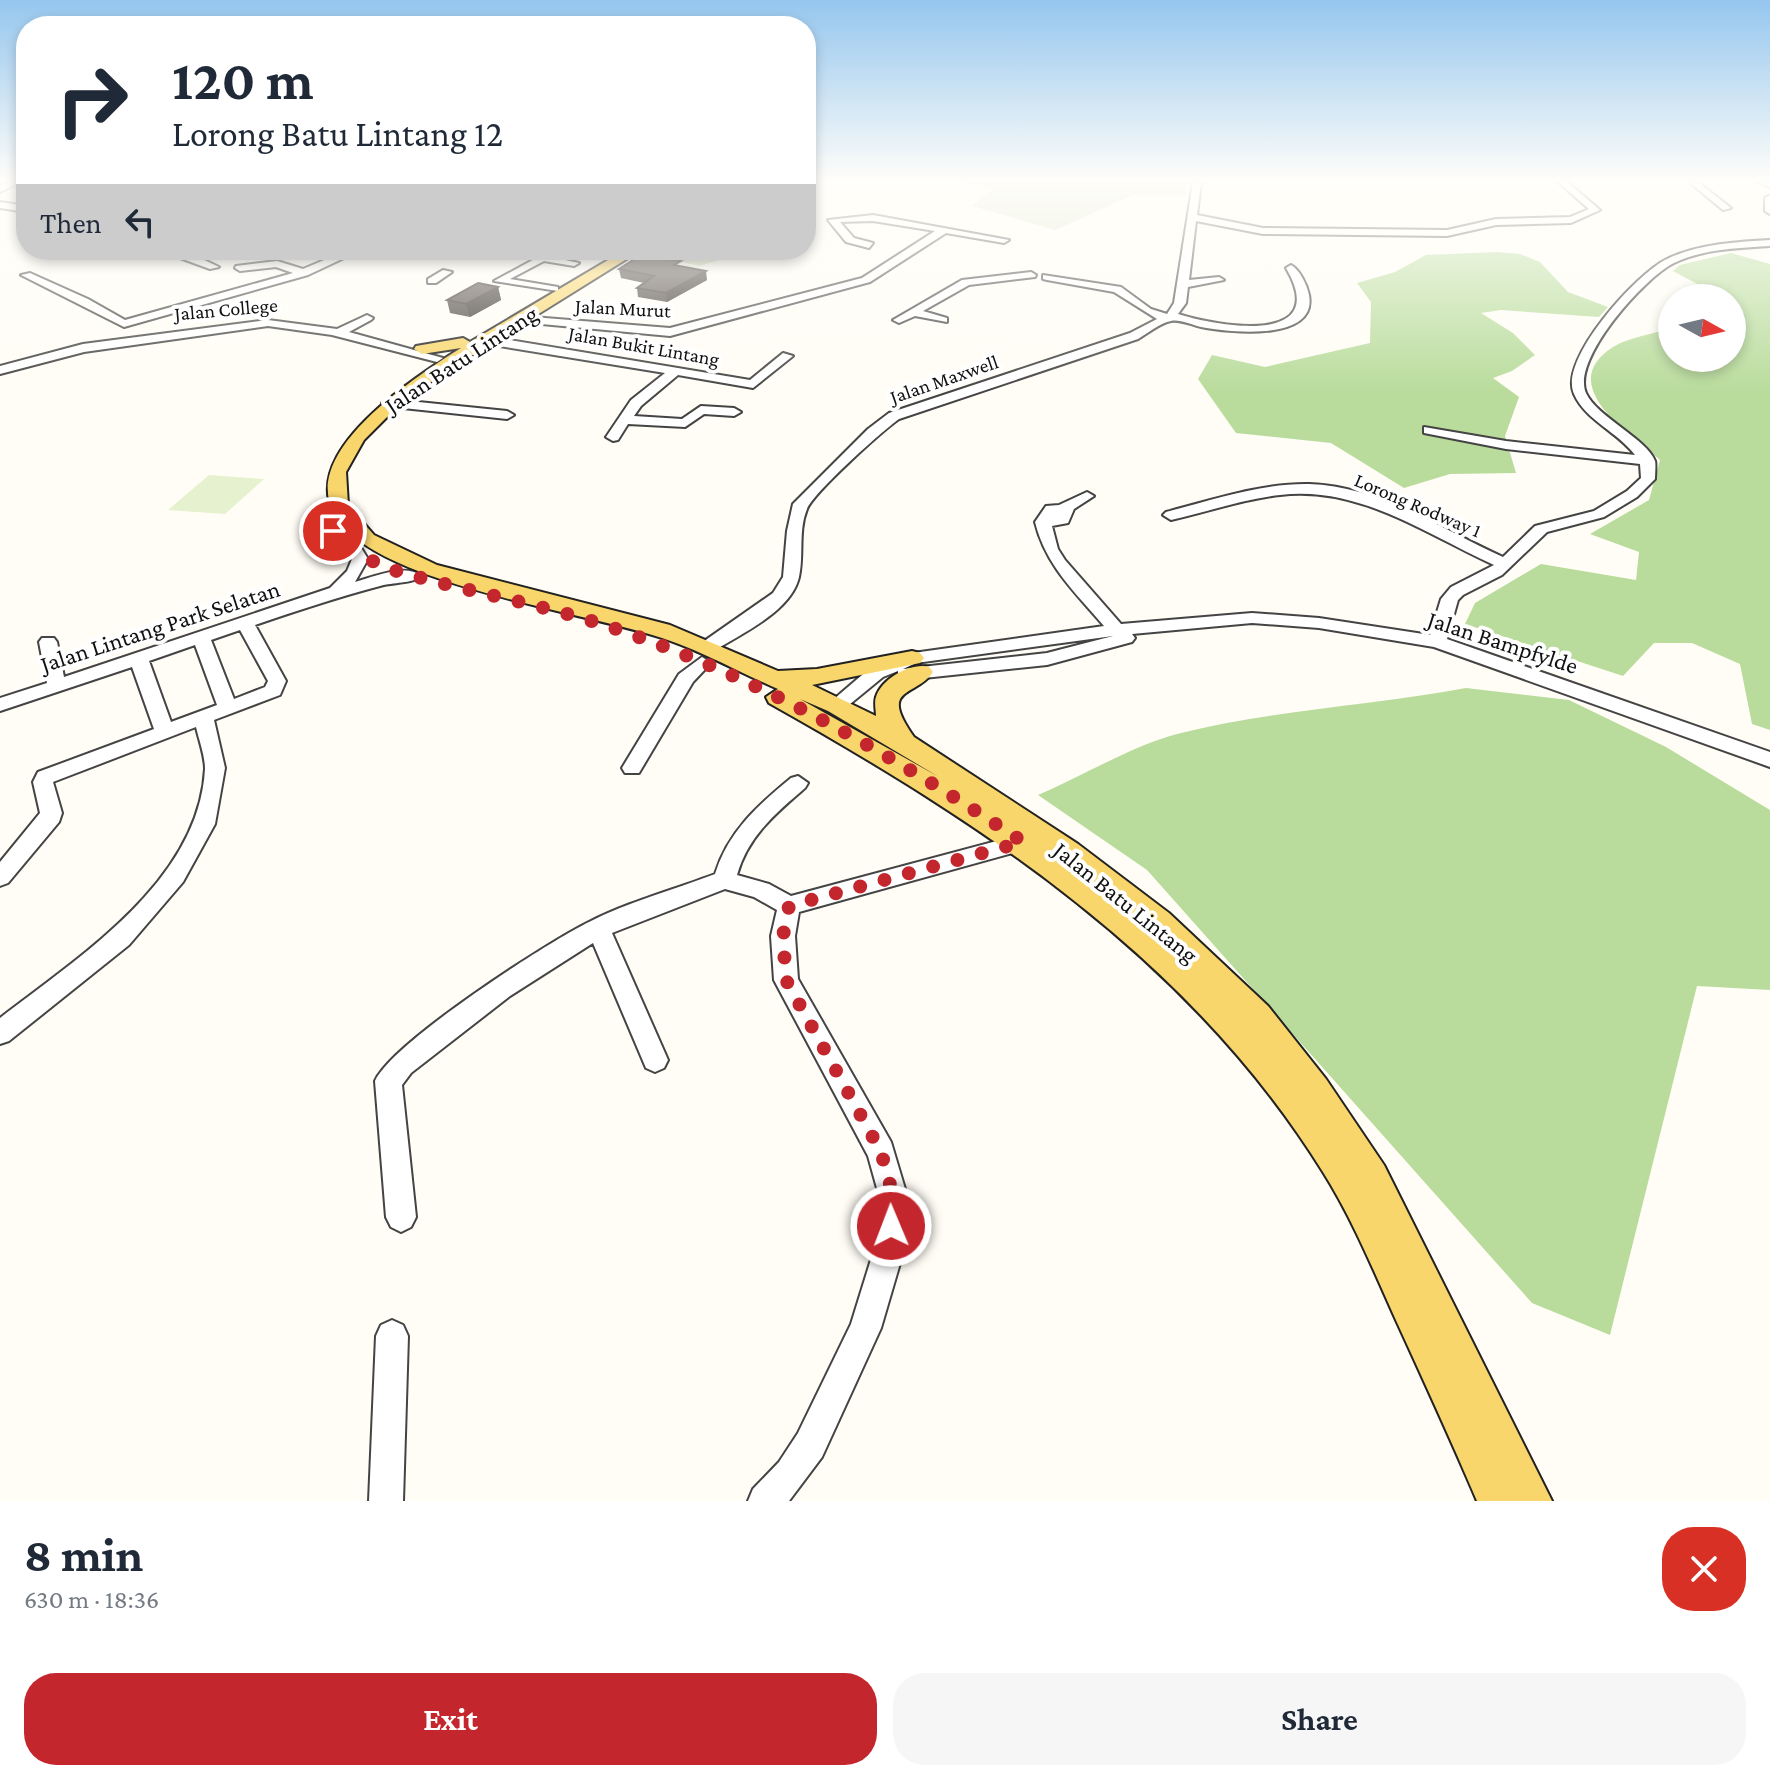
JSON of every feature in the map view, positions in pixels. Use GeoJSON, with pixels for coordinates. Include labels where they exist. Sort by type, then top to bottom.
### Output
{"type":"FeatureCollection","features":[{"type":"Feature","properties":{"kind":"main road","name":"Jalan Batu Lintang"},"geometry":{"type":"LineString","coordinates":[[474,343],[554,289],[604,260]]}},
{"type":"Feature","properties":{"kind":"main road","name":"Jalan Batu Lintang"},"geometry":{"type":"LineString","coordinates":[[617,260],[520,319],[435,359],[372,403],[328,452],[319,473],[318,501],[333,531],[366,558],[413,576],[620,630],[704,656]]}},
{"type":"Feature","properties":{"kind":"main road"},"geometry":{"type":"LineString","coordinates":[[435,359],[474,343]]}},
{"type":"Feature","properties":{"kind":"main road"},"geometry":{"type":"LineString","coordinates":[[435,359],[474,343]]}},
{"type":"Feature","properties":{"kind":"main road","name":"Jalan Batu Lintang"},"geometry":{"type":"LineString","coordinates":[[435,359],[353,440],[335,484],[341,513],[359,537],[378,550],[429,570],[636,622],[704,656],[838,710],[1023,842],[1126,922],[1212,1004],[1277,1080],[1334,1158],[1380,1240],[1500,1501]]}},
{"type":"Feature","properties":{"kind":"main road"},"geometry":{"type":"LineString","coordinates":[[765,682],[917,665]]}},
{"type":"Feature","properties":{"kind":"main road"},"geometry":{"type":"LineString","coordinates":[[891,746],[888,697],[917,665]]}},
{"type":"Feature","properties":{"kind":"main road","name":"Jalan Batu Lintang"},"geometry":{"type":"LineString","coordinates":[[765,682],[891,746],[1068,852],[1147,913],[1256,1016],[1314,1090],[1371,1178],[1529,1501]]}},
{"type":"Feature","properties":{"kind":"street","name":"Jalan Murut"},"geometry":{"type":"LineString","coordinates":[[520,319],[670,332],[866,280],[910,252]]}},
{"type":"Feature","properties":{"kind":"street"},"geometry":{"type":"LineString","coordinates":[[1168,318],[1180,303],[1186,252]]}},
{"type":"Feature","properties":{"kind":"street"},"geometry":{"type":"LineString","coordinates":[[1437,642],[1450,599],[1457,591],[1506,564],[1529,537],[1541,529],[1599,514],[1632,494],[1648,479],[1648,461],[1583,399],[1576,376],[1582,357],[1652,271],[1679,257],[1711,252]]}},
{"type":"Feature","properties":{"kind":"street"},"geometry":{"type":"LineString","coordinates":[[198,260],[214,267]]}},
{"type":"Feature","properties":{"kind":"street"},"geometry":{"type":"LineString","coordinates":[[125,341],[120,328],[124,324],[304,273],[333,260]]}},
{"type":"Feature","properties":{"kind":"street"},"geometry":{"type":"LineString","coordinates":[[538,260],[499,281],[554,289]]}},
{"type":"Feature","properties":{"kind":"street"},"geometry":{"type":"LineString","coordinates":[[555,260],[574,263]]}},
{"type":"Feature","properties":{"kind":"street"},"geometry":{"type":"LineString","coordinates":[[240,268],[277,264],[304,273]]}},
{"type":"Feature","properties":{"kind":"street"},"geometry":{"type":"LineString","coordinates":[[899,320],[966,282],[1031,275],[1117,289],[1147,311],[1168,318],[1226,327],[1283,324],[1297,318],[1304,305],[1304,292],[1291,268]]}},
{"type":"Feature","properties":{"kind":"street"},"geometry":{"type":"LineString","coordinates":[[432,281],[447,272]]}},
{"type":"Feature","properties":{"kind":"street"},"geometry":{"type":"LineString","coordinates":[[26,275],[84,301],[124,324]]}},
{"type":"Feature","properties":{"kind":"street"},"geometry":{"type":"LineString","coordinates":[[1182,284],[1219,280]]}},
{"type":"Feature","properties":{"kind":"street"},"geometry":{"type":"LineString","coordinates":[[913,312],[943,320]]}},
{"type":"Feature","properties":{"kind":"street"},"geometry":{"type":"LineString","coordinates":[[343,334],[367,318]]}},
{"type":"Feature","properties":{"kind":"street","name":"Jalan Maxwell"},"geometry":{"type":"LineString","coordinates":[[632,768],[686,678],[704,656],[782,594],[791,576],[794,520],[801,504],[887,420],[1134,336],[1168,318]]}},
{"type":"Feature","properties":{"kind":"street","name":"Jalan College"},"geometry":{"type":"LineString","coordinates":[[0,367],[83,348],[252,323],[293,324],[376,340],[435,359]]}},
{"type":"Feature","properties":{"kind":"street","name":"Jalan Bukit Lintang"},"geometry":{"type":"LineString","coordinates":[[474,343],[753,384],[787,356]]}},
{"type":"Feature","properties":{"kind":"street"},"geometry":{"type":"LineString","coordinates":[[613,437],[636,403],[674,372]]}},
{"type":"Feature","properties":{"kind":"street"},"geometry":{"type":"LineString","coordinates":[[389,403],[507,415]]}},
{"type":"Feature","properties":{"kind":"street"},"geometry":{"type":"LineString","coordinates":[[625,420],[679,424],[701,410],[734,412]]}},
{"type":"Feature","properties":{"kind":"street"},"geometry":{"type":"LineString","coordinates":[[1429,430],[1521,447],[1648,461]]}},
{"type":"Feature","properties":{"kind":"street","name":"Lorong Rodway 1"},"geometry":{"type":"LineString","coordinates":[[1171,515],[1280,490],[1340,492],[1384,507],[1506,564]]}},
{"type":"Feature","properties":{"kind":"street"},"geometry":{"type":"LineString","coordinates":[[1087,496],[1065,508],[1067,514],[1063,520],[1043,522],[1050,549],[1059,563],[1116,629]]}},
{"type":"Feature","properties":{"kind":"street"},"geometry":{"type":"LineString","coordinates":[[336,592],[354,573],[360,559],[354,549]]}},
{"type":"Feature","properties":{"kind":"street","name":"Jalan Lintang Park Selatan"},"geometry":{"type":"LineString","coordinates":[[0,705],[246,625],[336,592],[393,577],[413,576]]}},
{"type":"Feature","properties":{"kind":"street","name":"Jalan Bampfylde"},"geometry":{"type":"LineString","coordinates":[[838,710],[884,681],[917,665],[1036,641],[1116,629],[1252,618],[1319,623],[1437,642],[1770,760]]}},
{"type":"Feature","properties":{"kind":"street"},"geometry":{"type":"LineString","coordinates":[[0,877],[48,822],[51,813],[43,782],[45,777],[273,691],[277,685],[246,625]]}},
{"type":"Feature","properties":{"kind":"street","name":"Jalan Bampfylde"},"geometry":{"type":"LineString","coordinates":[[917,665],[1047,659],[1164,626]]}},
{"type":"Feature","properties":{"kind":"street"},"geometry":{"type":"LineString","coordinates":[[202,639],[228,709]]}},
{"type":"Feature","properties":{"kind":"street"},"geometry":{"type":"LineString","coordinates":[[1036,641],[1052,649],[1053,654],[1047,659]]}},
{"type":"Feature","properties":{"kind":"street"},"geometry":{"type":"LineString","coordinates":[[48,642],[57,686]]}},
{"type":"Feature","properties":{"kind":"street"},"geometry":{"type":"LineString","coordinates":[[139,660],[165,732]]}},
{"type":"Feature","properties":{"kind":"street"},"geometry":{"type":"LineString","coordinates":[[0,1033],[121,938],[175,876],[204,824],[215,768],[204,719]]}},
{"type":"Feature","properties":{"kind":"street"},"geometry":{"type":"LineString","coordinates":[[724,880],[730,854],[741,835],[798,783]]}},
{"type":"Feature","properties":{"kind":"street"},"geometry":{"type":"LineString","coordinates":[[401,1217],[388,1081],[402,1065],[501,989],[598,928],[724,880],[761,890],[789,906],[1023,842]]}},
{"type":"Feature","properties":{"kind":"street"},"geometry":{"type":"LineString","coordinates":[[765,1501],[791,1474],[810,1445],[859,1342],[888,1253],[894,1199],[881,1152],[786,980],[783,936],[789,906]]}},
{"type":"Feature","properties":{"kind":"street"},"geometry":{"type":"LineString","coordinates":[[598,928],[655,1060]]}},
{"type":"Feature","properties":{"kind":"street"},"geometry":{"type":"LineString","coordinates":[[386,1501],[392,1336]]}},
{"type":"Feature","properties":{"kind":"green space"},"geometry":{"type":"Polygon","coordinates":[[[1731,253],[1770,264],[1770,730],[1752,724],[1740,664],[1692,643],[1654,643],[1623,676],[1465,624],[1475,603],[1541,564],[1636,580],[1639,552],[1590,534],[1649,500],[1660,460],[1603,408],[1594,393],[1591,377],[1597,362],[1619,344],[1658,332],[1658,372],[1746,372],[1746,284],[1697,284],[1673,271],[1680,265],[1731,253]]]}},
{"type":"Feature","properties":{"kind":"green space"},"geometry":{"type":"Polygon","coordinates":[[[1520,254],[1540,262],[1568,292],[1608,307],[1599,317],[1501,310],[1481,313],[1513,333],[1535,355],[1512,371],[1493,378],[1519,397],[1505,436],[1516,473],[1450,474],[1404,488],[1331,443],[1236,433],[1198,379],[1212,355],[1265,367],[1370,343],[1371,302],[1357,283],[1395,272],[1426,255],[1520,254]]]}},
{"type":"Feature","properties":{"kind":"green space"},"geometry":{"type":"Polygon","coordinates":[[[673,260],[719,260],[700,266],[673,260]]]}},
{"type":"Feature","properties":{"kind":"green space"},"geometry":{"type":"Polygon","coordinates":[[[209,475],[264,479],[225,514],[168,510],[209,475]]]}},
{"type":"Feature","properties":{"kind":"green space"},"geometry":{"type":"Polygon","coordinates":[[[1466,688],[1569,700],[1666,747],[1770,810],[1770,990],[1697,986],[1610,1335],[1532,1303],[1147,870],[1038,795],[1125,753],[1177,734],[1248,719],[1466,688]]]}},
{"type":"Feature","properties":{"kind":"building"},"geometry":{"type":"Polygon","coordinates":[[[633,260],[674,260],[681,261],[674,265],[706,271],[666,293],[637,288],[654,276],[619,269],[633,260]]]}},
{"type":"Feature","properties":{"kind":"building"},"geometry":{"type":"Polygon","coordinates":[[[478,283],[498,287],[466,304],[447,300],[478,283]]]}},
{"type":"Feature","properties":{"kind":"route"},"geometry":{"type":"LineString","coordinates":[[333,531],[366,558],[390,569],[620,630],[766,690],[879,751],[1023,842],[789,906],[783,936],[786,980],[881,1152],[894,1199],[891,1226]]}}]}
